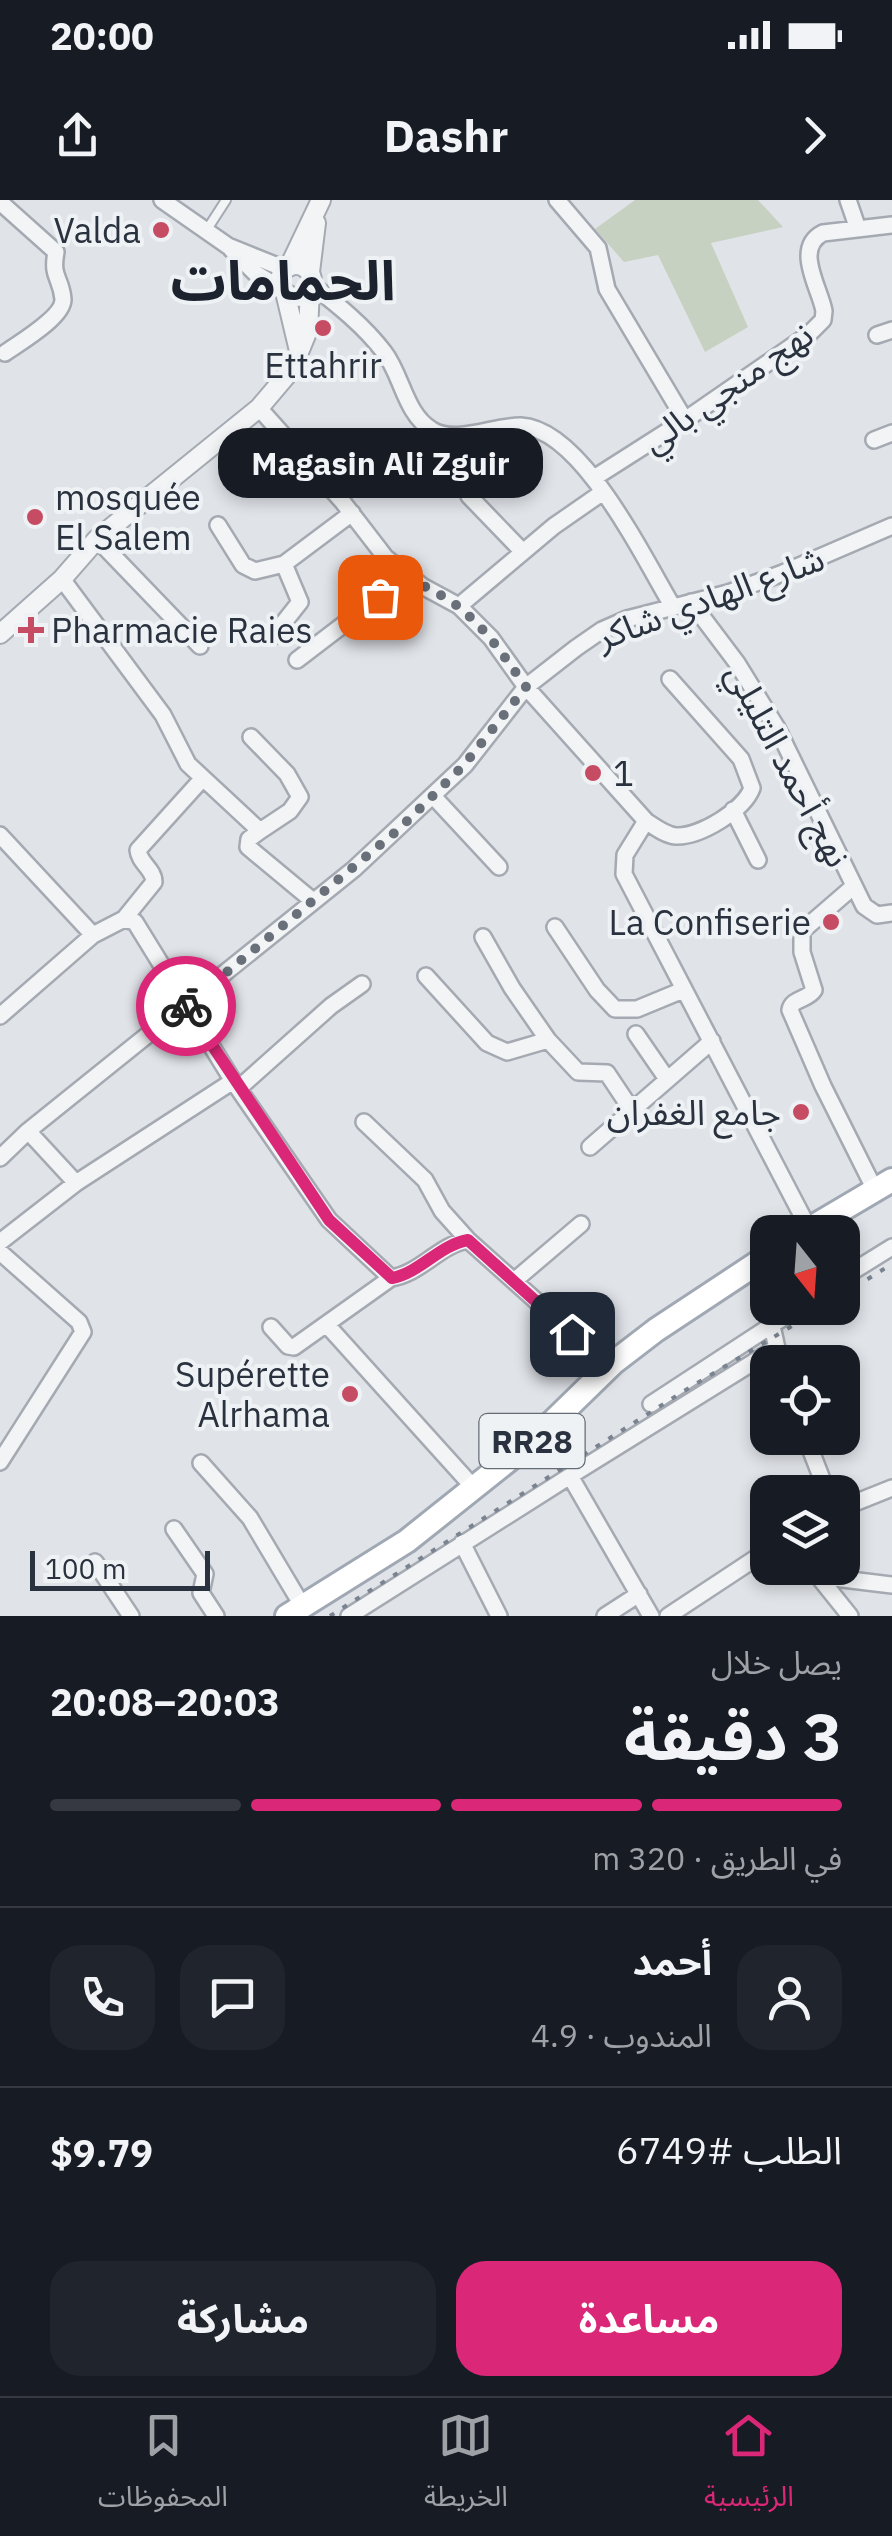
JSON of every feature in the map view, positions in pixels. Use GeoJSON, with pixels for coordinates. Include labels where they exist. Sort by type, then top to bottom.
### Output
{"type":"FeatureCollection","features":[{"type":"Feature","properties":{"kind":"main road"},"geometry":{"type":"LineString","coordinates":[[832,1215],[883,1184]]}},
{"type":"Feature","properties":{"kind":"main road","name":"RR28"},"geometry":{"type":"LineString","coordinates":[[295,1611],[407,1540],[535,1439],[613,1363],[750,1267]]}},
{"type":"Feature","properties":{"kind":"street"},"geometry":{"type":"LineString","coordinates":[[162,200],[284,291],[300,297],[310,282]]}},
{"type":"Feature","properties":{"kind":"street"},"geometry":{"type":"LineString","coordinates":[[557,200],[598,248],[607,289],[685,420]]}},
{"type":"Feature","properties":{"kind":"street"},"geometry":{"type":"LineString","coordinates":[[848,200],[858,229]]}},
{"type":"Feature","properties":{"kind":"street"},"geometry":{"type":"LineString","coordinates":[[0,202],[56,252],[52,270],[63,300],[62,309],[48,322],[5,353]]}},
{"type":"Feature","properties":{"kind":"street"},"geometry":{"type":"LineString","coordinates":[[299,351],[280,279],[319,206]]}},
{"type":"Feature","properties":{"kind":"street"},"geometry":{"type":"LineString","coordinates":[[0,634],[62,579],[96,539],[259,408],[292,369],[308,330],[319,206]]}},
{"type":"Feature","properties":{"kind":"street","name":"نهج منجي بالي"},"geometry":{"type":"LineString","coordinates":[[459,606],[598,484],[817,327],[824,311],[810,265],[814,238],[892,226]]}},
{"type":"Feature","properties":{"kind":"street"},"geometry":{"type":"LineString","coordinates":[[228,246],[287,268],[300,265],[310,282],[351,316],[386,354],[416,414],[432,430],[454,436],[507,426],[532,427],[554,437],[598,484],[674,607]]}},
{"type":"Feature","properties":{"kind":"street"},"geometry":{"type":"LineString","coordinates":[[259,408],[352,513],[386,558],[407,576],[459,606],[491,638],[526,687],[646,821],[670,835],[684,835],[732,810],[751,793],[748,772],[726,740],[701,717],[670,678]]}},
{"type":"Feature","properties":{"kind":"street"},"geometry":{"type":"LineString","coordinates":[[874,440],[892,433]]}},
{"type":"Feature","properties":{"kind":"street"},"geometry":{"type":"LineString","coordinates":[[468,496],[522,551]]}},
{"type":"Feature","properties":{"kind":"street"},"geometry":{"type":"LineString","coordinates":[[218,526],[243,564],[255,571],[284,564],[352,513]]}},
{"type":"Feature","properties":{"kind":"street","name":"شارع الهادي شاكر"},"geometry":{"type":"LineString","coordinates":[[0,1158],[28,1131],[354,868],[464,765],[526,687],[602,630],[783,573],[892,526]]}},
{"type":"Feature","properties":{"kind":"street"},"geometry":{"type":"LineString","coordinates":[[96,539],[200,646]]}},
{"type":"Feature","properties":{"kind":"street"},"geometry":{"type":"LineString","coordinates":[[273,636],[300,602],[284,564]]}},
{"type":"Feature","properties":{"kind":"street"},"geometry":{"type":"LineString","coordinates":[[296,660],[407,576]]}},
{"type":"Feature","properties":{"kind":"street"},"geometry":{"type":"LineString","coordinates":[[62,579],[163,715],[187,762],[260,830]]}},
{"type":"Feature","properties":{"kind":"street","name":"نهج أحمد التليلي"},"geometry":{"type":"LineString","coordinates":[[691,602],[737,663],[777,728],[870,911],[877,915],[892,914]]}},
{"type":"Feature","properties":{"kind":"street"},"geometry":{"type":"LineString","coordinates":[[251,737],[287,774],[300,797],[290,811],[249,839],[248,846],[313,901]]}},
{"type":"Feature","properties":{"kind":"street"},"geometry":{"type":"LineString","coordinates":[[0,1016],[93,935],[124,918],[154,882],[138,850],[203,778]]}},
{"type":"Feature","properties":{"kind":"street"},"geometry":{"type":"LineString","coordinates":[[433,796],[498,867]]}},
{"type":"Feature","properties":{"kind":"street"},"geometry":{"type":"LineString","coordinates":[[732,810],[758,860]]}},
{"type":"Feature","properties":{"kind":"street"},"geometry":{"type":"LineString","coordinates":[[646,821],[625,855],[624,874],[798,1215]]}},
{"type":"Feature","properties":{"kind":"street"},"geometry":{"type":"LineString","coordinates":[[0,835],[93,935]]}},
{"type":"Feature","properties":{"kind":"street"},"geometry":{"type":"LineString","coordinates":[[854,886],[802,931],[802,952],[814,990],[790,1010],[823,1086],[883,1184]]}},
{"type":"Feature","properties":{"kind":"street"},"geometry":{"type":"LineString","coordinates":[[124,918],[138,924],[185,1005],[329,1220],[392,1278]]}},
{"type":"Feature","properties":{"kind":"street"},"geometry":{"type":"LineString","coordinates":[[556,927],[606,1002],[615,1009],[637,1010],[684,990]]}},
{"type":"Feature","properties":{"kind":"street"},"geometry":{"type":"LineString","coordinates":[[483,937],[548,1040],[578,1072],[607,1073],[631,1109]]}},
{"type":"Feature","properties":{"kind":"street"},"geometry":{"type":"LineString","coordinates":[[426,976],[495,1048],[507,1052],[548,1040]]}},
{"type":"Feature","properties":{"kind":"street"},"geometry":{"type":"LineString","coordinates":[[0,1242],[6,1225],[236,1084],[362,984]]}},
{"type":"Feature","properties":{"kind":"street"},"geometry":{"type":"LineString","coordinates":[[636,1034],[668,1079]]}},
{"type":"Feature","properties":{"kind":"street"},"geometry":{"type":"LineString","coordinates":[[590,1147],[712,1041]]}},
{"type":"Feature","properties":{"kind":"street"},"geometry":{"type":"LineString","coordinates":[[364,1122],[426,1180],[442,1211],[468,1240],[572,1334],[613,1363]]}},
{"type":"Feature","properties":{"kind":"street"},"geometry":{"type":"LineString","coordinates":[[28,1131],[76,1183]]}},
{"type":"Feature","properties":{"kind":"street"},"geometry":{"type":"LineString","coordinates":[[514,1281],[581,1224]]}},
{"type":"Feature","properties":{"kind":"street"},"geometry":{"type":"LineString","coordinates":[[271,1327],[291,1347],[392,1278],[400,1277],[454,1243],[468,1240]]}},
{"type":"Feature","properties":{"kind":"street"},"geometry":{"type":"LineString","coordinates":[[860,1267],[892,1247]]}},
{"type":"Feature","properties":{"kind":"street"},"geometry":{"type":"LineString","coordinates":[[0,1252],[79,1322],[83,1332],[0,1462]]}},
{"type":"Feature","properties":{"kind":"street"},"geometry":{"type":"LineString","coordinates":[[327,1325],[474,1488]]}},
{"type":"Feature","properties":{"kind":"street"},"geometry":{"type":"LineString","coordinates":[[651,1404],[772,1325],[776,1345]]}},
{"type":"Feature","properties":{"kind":"street"},"geometry":{"type":"LineString","coordinates":[[350,1616],[570,1476],[750,1371]]}},
{"type":"Feature","properties":{"kind":"street"},"geometry":{"type":"LineString","coordinates":[[201,1464],[250,1518],[295,1611]]}},
{"type":"Feature","properties":{"kind":"street"},"geometry":{"type":"LineString","coordinates":[[570,1476],[651,1616]]}},
{"type":"Feature","properties":{"kind":"street"},"geometry":{"type":"LineString","coordinates":[[860,1501],[892,1488]]}},
{"type":"Feature","properties":{"kind":"street"},"geometry":{"type":"LineString","coordinates":[[174,1529],[206,1574],[201,1593],[216,1616]]}},
{"type":"Feature","properties":{"kind":"street"},"geometry":{"type":"LineString","coordinates":[[462,1543],[499,1616]]}},
{"type":"Feature","properties":{"kind":"street"},"geometry":{"type":"LineString","coordinates":[[95,1562],[132,1616]]}},
{"type":"Feature","properties":{"kind":"street"},"geometry":{"type":"LineString","coordinates":[[668,1616],[750,1562]]}},
{"type":"Feature","properties":{"kind":"street"},"geometry":{"type":"LineString","coordinates":[[860,1580],[892,1585]]}},
{"type":"Feature","properties":{"kind":"street"},"geometry":{"type":"LineString","coordinates":[[823,1585],[850,1616]]}},
{"type":"Feature","properties":{"kind":"street"},"geometry":{"type":"LineString","coordinates":[[605,1616],[639,1594]]}},
{"type":"Feature","properties":{"kind":"lane"},"geometry":{"type":"LineString","coordinates":[[206,231],[226,200]]}},
{"type":"Feature","properties":{"kind":"green space"},"geometry":{"type":"Polygon","coordinates":[[[635,200],[758,200],[783,227],[711,243],[748,327],[705,352],[658,255],[624,262],[595,229],[635,200]]]}},
{"type":"Feature","properties":{"kind":"railway"},"geometry":{"type":"LineString","coordinates":[[860,1284],[892,1264]]}},
{"type":"Feature","properties":{"kind":"railway"},"geometry":{"type":"LineString","coordinates":[[330,1616],[794,1325]]}},
{"type":"Feature","properties":{"kind":"way so far"},"geometry":{"type":"LineString","coordinates":[[186,1006],[398,830],[464,765],[526,687],[491,638],[459,606],[407,576],[380,597]]}},
{"type":"Feature","properties":{"kind":"place","name":"Valda"},"geometry":{"type":"Point","coordinates":[161,230]}},
{"type":"Feature","properties":{"kind":"place","name":"Ettahrir"},"geometry":{"type":"Point","coordinates":[323,328]}},
{"type":"Feature","properties":{"kind":"place","name":"mosquée El Salem"},"geometry":{"type":"Point","coordinates":[35,517]}},
{"type":"Feature","properties":{"kind":"place","name":"Magasin Ali Zguir"},"geometry":{"type":"Point","coordinates":[380,597]}},
{"type":"Feature","properties":{"kind":"place","name":"Pharmacie Raies"},"geometry":{"type":"Point","coordinates":[31,630]}},
{"type":"Feature","properties":{"kind":"place","name":"1"},"geometry":{"type":"Point","coordinates":[593,773]}},
{"type":"Feature","properties":{"kind":"place","name":"La Confiserie"},"geometry":{"type":"Point","coordinates":[831,922]}},
{"type":"Feature","properties":{"kind":"place","name":"جامع الغفران"},"geometry":{"type":"Point","coordinates":[801,1112]}},
{"type":"Feature","properties":{"kind":"place","name":"Supérette Alrhama"},"geometry":{"type":"Point","coordinates":[350,1394]}},
{"type":"Feature","properties":{"kind":"district","name":"الحمامات"},"geometry":{"type":"Point","coordinates":[283,279]}},
{"type":"Feature","properties":{"kind":"route"},"geometry":{"type":"LineString","coordinates":[[186,1006],[329,1220],[374,1263],[392,1278],[400,1277],[439,1250],[468,1240],[572,1334]]}}]}
